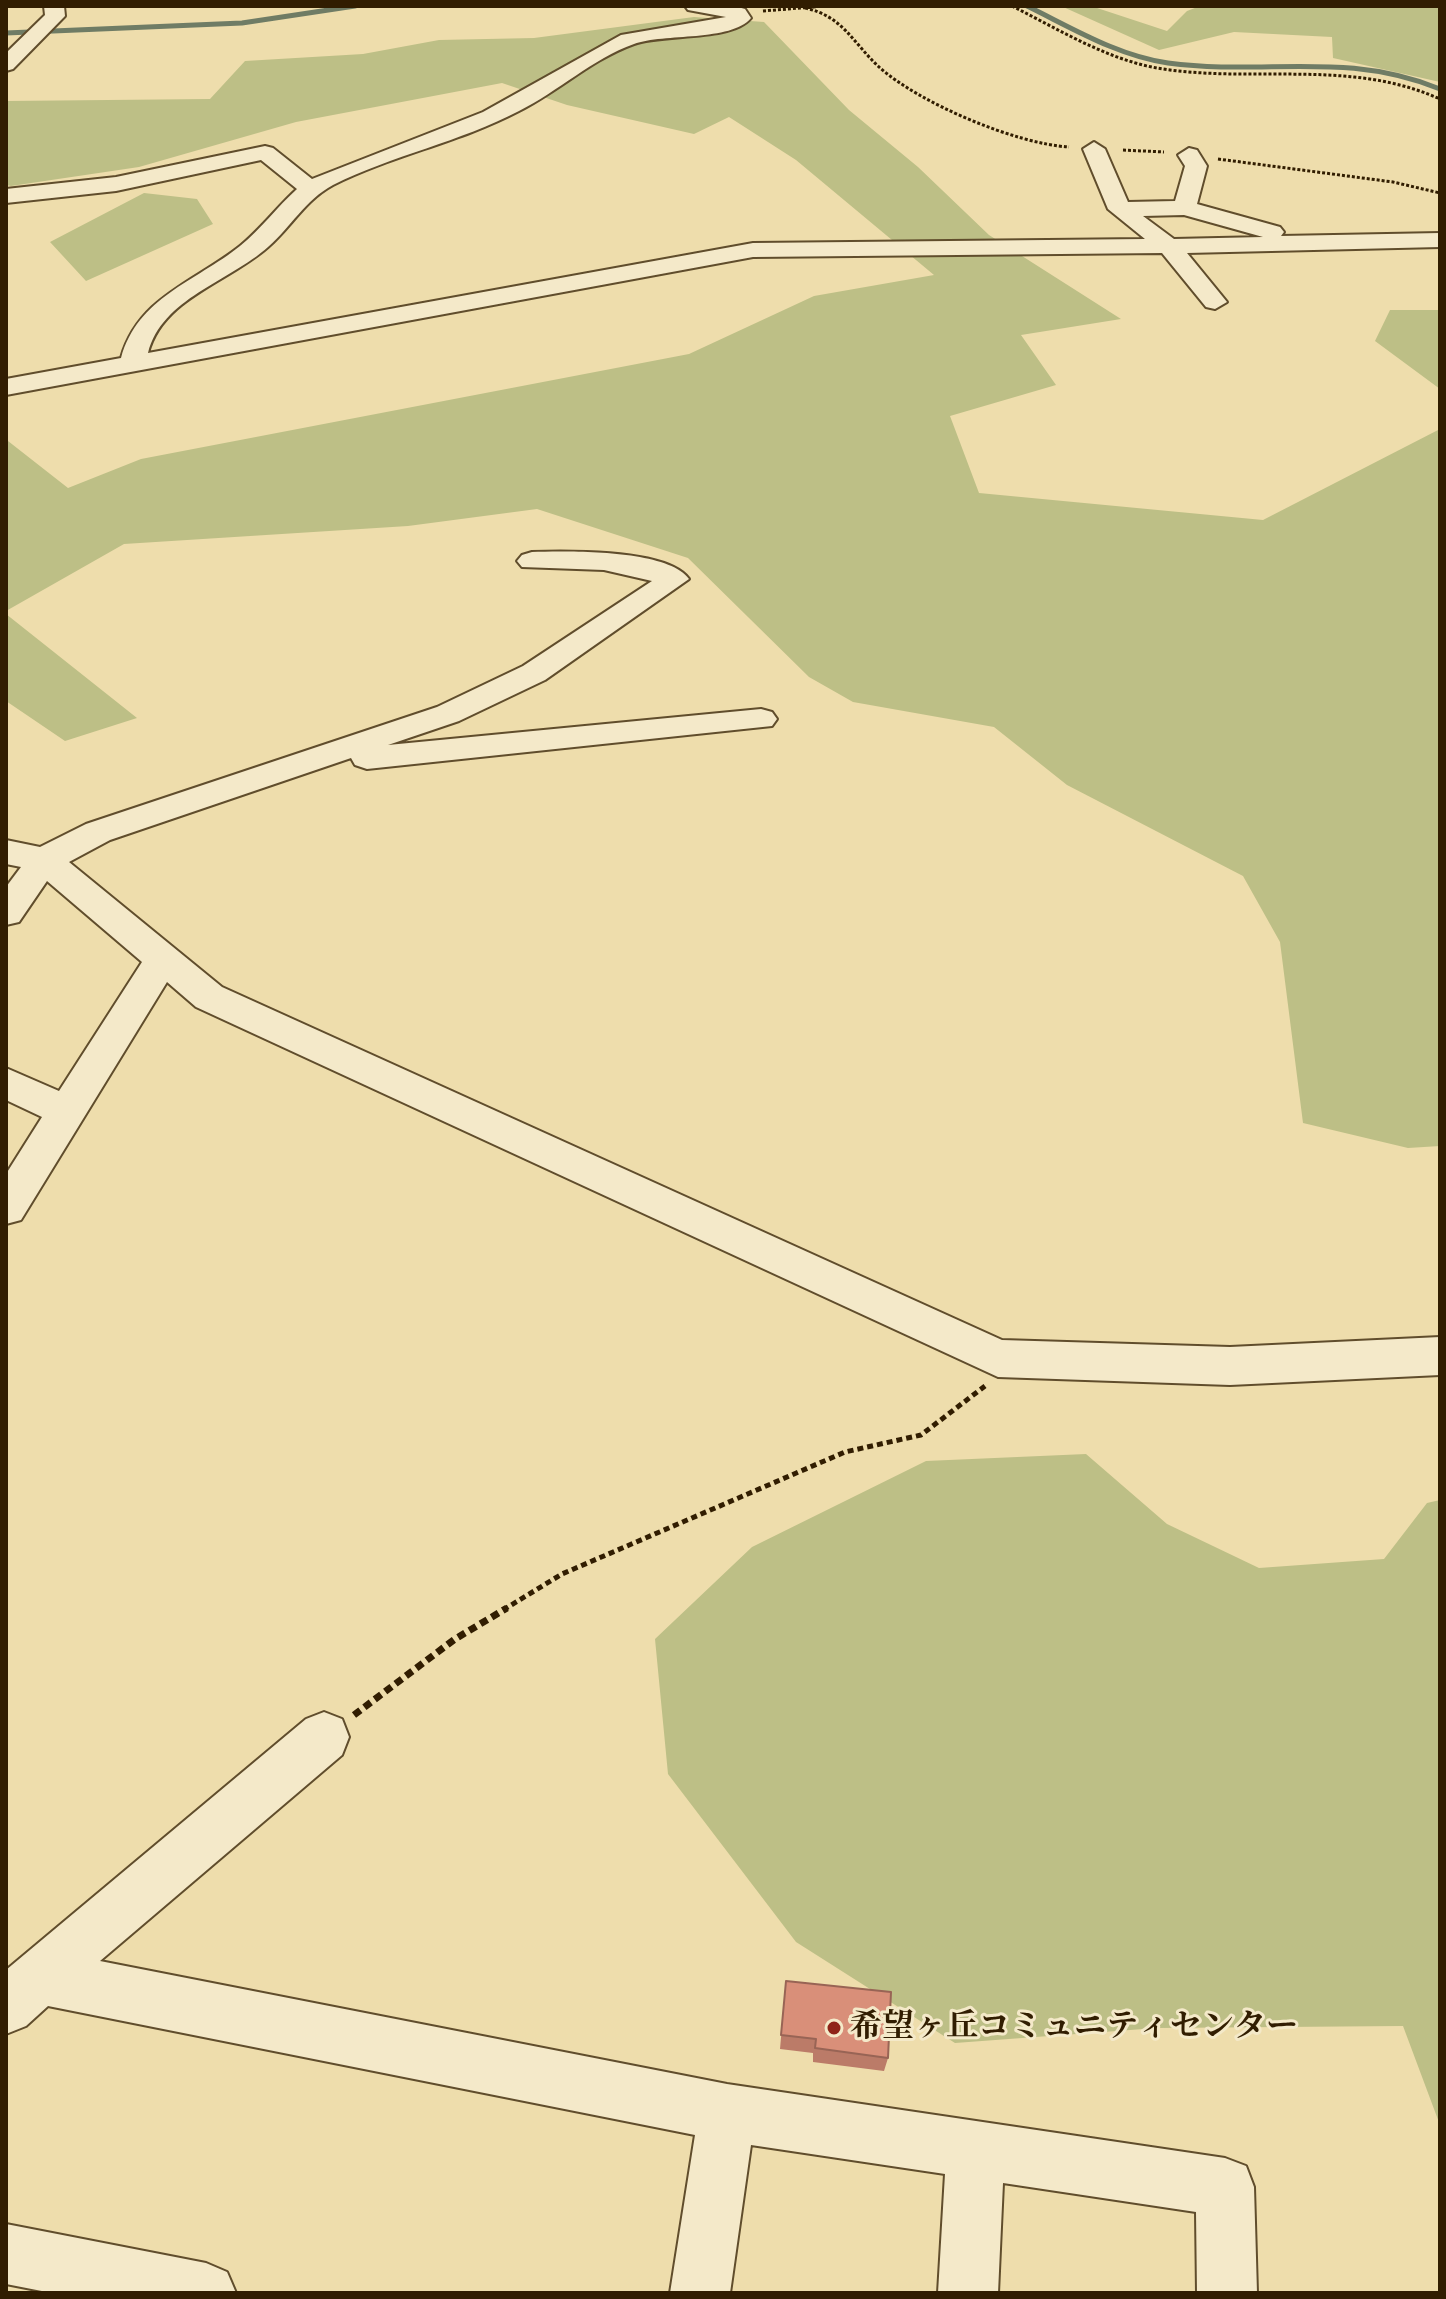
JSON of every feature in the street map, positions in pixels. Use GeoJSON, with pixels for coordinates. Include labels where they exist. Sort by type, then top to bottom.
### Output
{"type":"FeatureCollection","features":[{"type":"Feature","properties":{"kind":"street"},"geometry":{"type":"LineString","coordinates":[[6,65],[55,16],[54,6]]}},
{"type":"Feature","properties":{"kind":"street"},"geometry":{"type":"LineString","coordinates":[[133,362],[142,332],[152,320],[196,282],[261,241],[283,213],[310,188],[493,116],[631,38],[731,23],[741,18],[738,13],[695,6]]}},
{"type":"Feature","properties":{"kind":"street"},"geometry":{"type":"LineString","coordinates":[[1094,149],[1120,209],[1170,247],[1215,302]]}},
{"type":"Feature","properties":{"kind":"street"},"geometry":{"type":"LineString","coordinates":[[6,196],[104,186],[265,153],[310,188]]}},
{"type":"Feature","properties":{"kind":"street"},"geometry":{"type":"LineString","coordinates":[[1185,208],[1196,166],[1189,155]]}},
{"type":"Feature","properties":{"kind":"street"},"geometry":{"type":"LineString","coordinates":[[1120,209],[1185,208],[1290,237],[1298,243]]}},
{"type":"Feature","properties":{"kind":"street"},"geometry":{"type":"LineString","coordinates":[[6,387],[753,250],[785,247],[933,251],[1440,240]]}},
{"type":"Feature","properties":{"kind":"street"},"geometry":{"type":"LineString","coordinates":[[6,913],[44,860],[98,832],[448,714],[534,673],[674,579],[641,565],[610,559],[532,561]]}},
{"type":"Feature","properties":{"kind":"street"},"geometry":{"type":"LineString","coordinates":[[295,765],[761,719]]}},
{"type":"Feature","properties":{"kind":"street"},"geometry":{"type":"LineString","coordinates":[[6,852],[44,860],[209,997],[998,1358],[1230,1366],[1440,1356]]}},
{"type":"Feature","properties":{"kind":"street"},"geometry":{"type":"LineString","coordinates":[[6,1208],[163,959]]}},
{"type":"Feature","properties":{"kind":"street"},"geometry":{"type":"LineString","coordinates":[[6,1083],[67,1112]]}},
{"type":"Feature","properties":{"kind":"street"},"geometry":{"type":"LineString","coordinates":[[23,1992],[324,1737]]}},
{"type":"Feature","properties":{"kind":"street"},"geometry":{"type":"LineString","coordinates":[[23,1992],[727,2113],[1225,2187],[1227,2293]]}},
{"type":"Feature","properties":{"kind":"street"},"geometry":{"type":"LineString","coordinates":[[700,2293],[727,2113]]}},
{"type":"Feature","properties":{"kind":"street"},"geometry":{"type":"LineString","coordinates":[[968,2293],[976,2150]]}},
{"type":"Feature","properties":{"kind":"street"},"geometry":{"type":"LineString","coordinates":[[6,2254],[206,2293]]}},
{"type":"Feature","properties":{"kind":"path"},"geometry":{"type":"LineString","coordinates":[[738,13],[825,6]]}},
{"type":"Feature","properties":{"kind":"path"},"geometry":{"type":"LineString","coordinates":[[1012,6],[1145,65],[1167,69],[1343,75],[1407,85],[1440,99]]}},
{"type":"Feature","properties":{"kind":"path"},"geometry":{"type":"LineString","coordinates":[[324,1737],[455,1639],[562,1574],[845,1452],[921,1435],[988,1384],[998,1358]]}},
{"type":"Feature","properties":{"kind":"green space"},"geometry":{"type":"Polygon","coordinates":[[[1061,6],[1091,6],[1167,31],[1187,11],[1200,6],[1440,6],[1440,82],[1333,58],[1332,37],[1234,32],[1159,50],[1061,6]]]}},
{"type":"Feature","properties":{"kind":"green space"},"geometry":{"type":"Polygon","coordinates":[[[694,17],[764,22],[849,110],[918,167],[989,235],[1121,319],[1021,335],[1056,385],[950,416],[979,493],[1263,520],[1440,429],[1440,1146],[1408,1148],[1303,1123],[1280,942],[1243,876],[1067,785],[994,727],[853,702],[809,677],[688,558],[537,509],[408,526],[124,544],[6,611],[8,441],[68,488],[141,459],[689,354],[814,296],[934,275],[796,160],[729,117],[694,134],[567,105],[502,83],[296,122],[139,167],[11,186],[6,185],[6,101],[210,99],[245,61],[363,54],[439,40],[534,38],[694,17]]]}},
{"type":"Feature","properties":{"kind":"green space"},"geometry":{"type":"Polygon","coordinates":[[[144,193],[197,199],[213,224],[86,281],[50,242],[144,193]]]}},
{"type":"Feature","properties":{"kind":"green space"},"geometry":{"type":"Polygon","coordinates":[[[1390,310],[1440,310],[1440,389],[1375,341],[1390,310]]]}},
{"type":"Feature","properties":{"kind":"green space"},"geometry":{"type":"Polygon","coordinates":[[[6,614],[137,718],[65,741],[6,701],[6,614]]]}},
{"type":"Feature","properties":{"kind":"green space"},"geometry":{"type":"Polygon","coordinates":[[[1086,1454],[1167,1524],[1259,1568],[1384,1559],[1427,1503],[1440,1500],[1440,2125],[1403,2026],[1157,2028],[955,2043],[796,1942],[668,1774],[655,1639],[752,1547],[926,1461],[1086,1454]]]}},
{"type":"Feature","properties":{"kind":"building","name":"希望ヶ丘コミュニティセンター"},"geometry":{"type":"Polygon","coordinates":[[[786,1981],[891,1992],[888,2058],[815,2048],[816,2039],[781,2035],[786,1981]]]}},
{"type":"Feature","properties":{"kind":"waterway"},"geometry":{"type":"LineString","coordinates":[[6,33],[242,23],[355,6]]}},
{"type":"Feature","properties":{"kind":"waterway"},"geometry":{"type":"LineString","coordinates":[[1027,6],[1096,40],[1131,54],[1168,63],[1371,70],[1440,89]]}},
{"type":"Feature","properties":{"kind":"place","name":"希望ヶ丘コミュニティセンター"},"geometry":{"type":"Point","coordinates":[834,2028]}}]}
